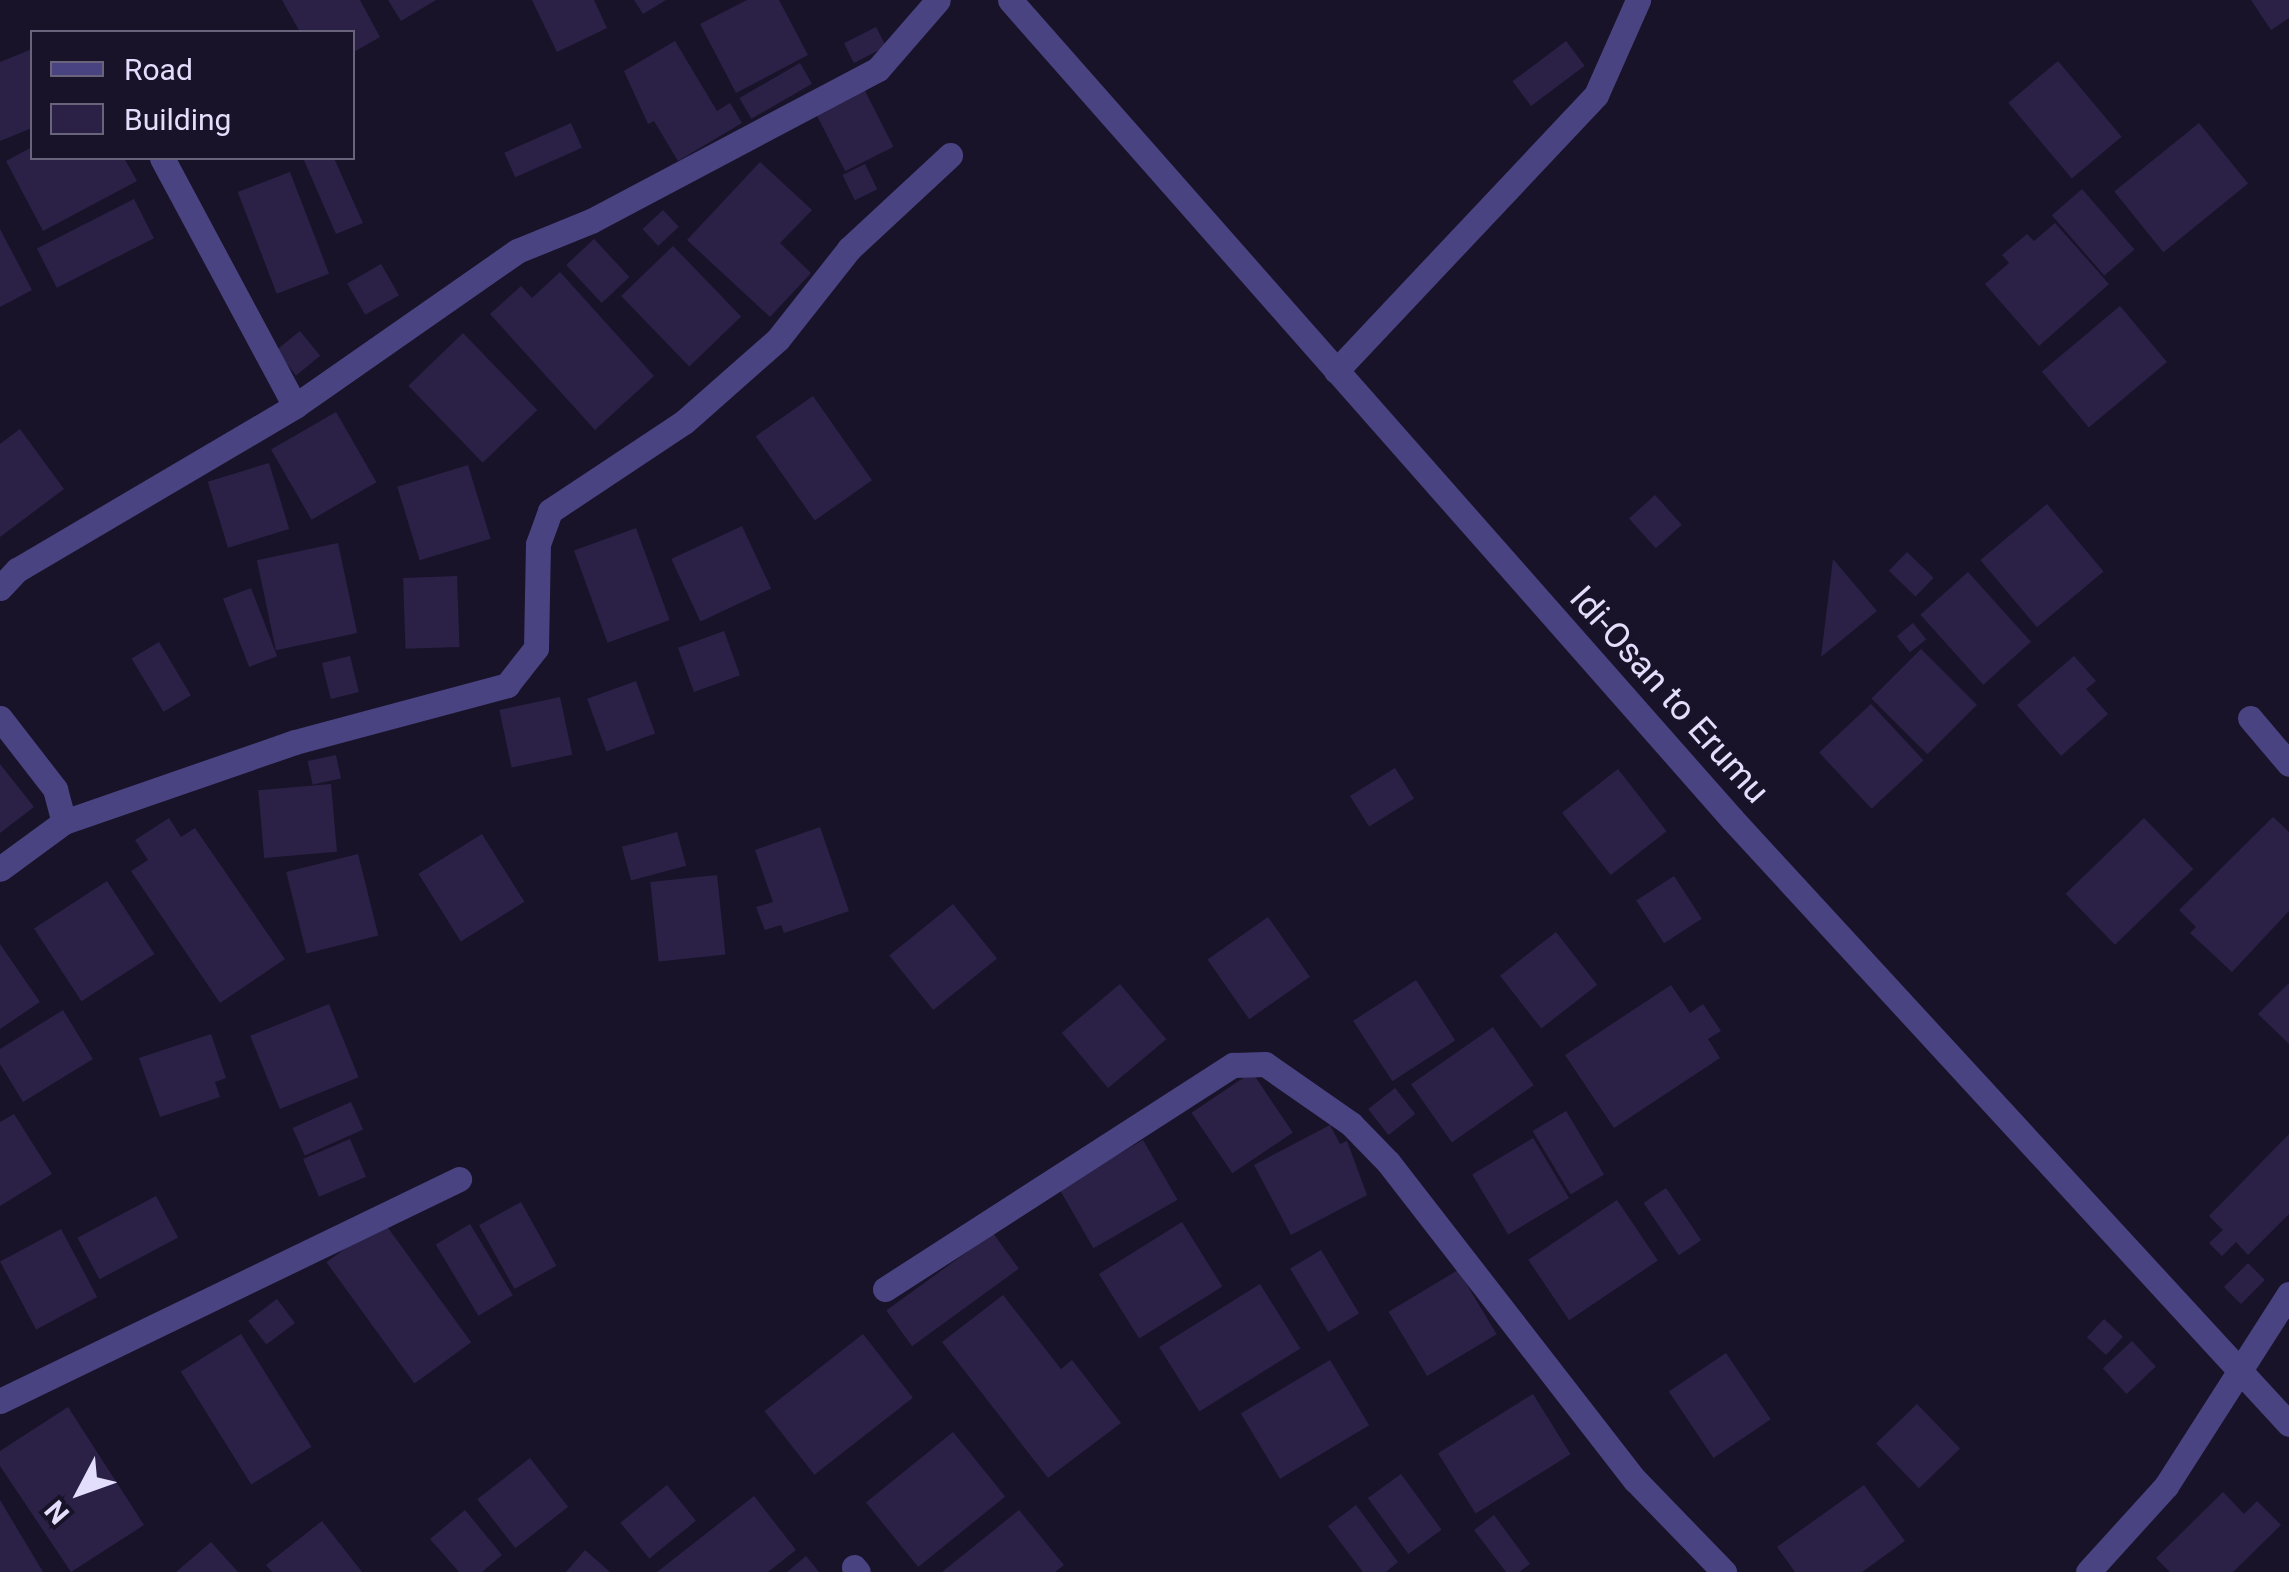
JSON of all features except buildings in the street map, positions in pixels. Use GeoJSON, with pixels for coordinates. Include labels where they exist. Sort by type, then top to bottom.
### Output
{"type":"FeatureCollection","features":[{"type":"Feature","properties":{"kind":"street"},"geometry":{"type":"LineString","coordinates":[[0,588],[17,570],[294,406],[517,251],[591,220],[878,69],[938,0]]}},
{"type":"Feature","properties":{"kind":"street","name":"Idi-Osan to Erumu"},"geometry":{"type":"LineString","coordinates":[[1010,0],[1732,820],[2289,1424]]}},
{"type":"Feature","properties":{"kind":"street"},"geometry":{"type":"LineString","coordinates":[[1336,371],[1596,95],[1638,0]]}},
{"type":"Feature","properties":{"kind":"street"},"geometry":{"type":"LineString","coordinates":[[0,869],[64,822],[295,742],[507,685],[536,648],[538,544],[550,511],[684,422],[778,339],[849,250],[950,155]]}},
{"type":"Feature","properties":{"kind":"street"},"geometry":{"type":"LineString","coordinates":[[163,160],[294,406]]}},
{"type":"Feature","properties":{"kind":"street"},"geometry":{"type":"LineString","coordinates":[[0,718],[55,789],[64,822]]}},
{"type":"Feature","properties":{"kind":"street"},"geometry":{"type":"LineString","coordinates":[[2250,718],[2289,764]]}},
{"type":"Feature","properties":{"kind":"street"},"geometry":{"type":"LineString","coordinates":[[885,1289],[1146,1116],[1234,1065],[1265,1064],[1351,1124],[1388,1162],[1635,1480],[1724,1572]]}},
{"type":"Feature","properties":{"kind":"street"},"geometry":{"type":"LineString","coordinates":[[0,1401],[459,1179]]}},
{"type":"Feature","properties":{"kind":"street"},"geometry":{"type":"LineString","coordinates":[[2088,1572],[2166,1486],[2238,1367],[2289,1294]]}}]}
